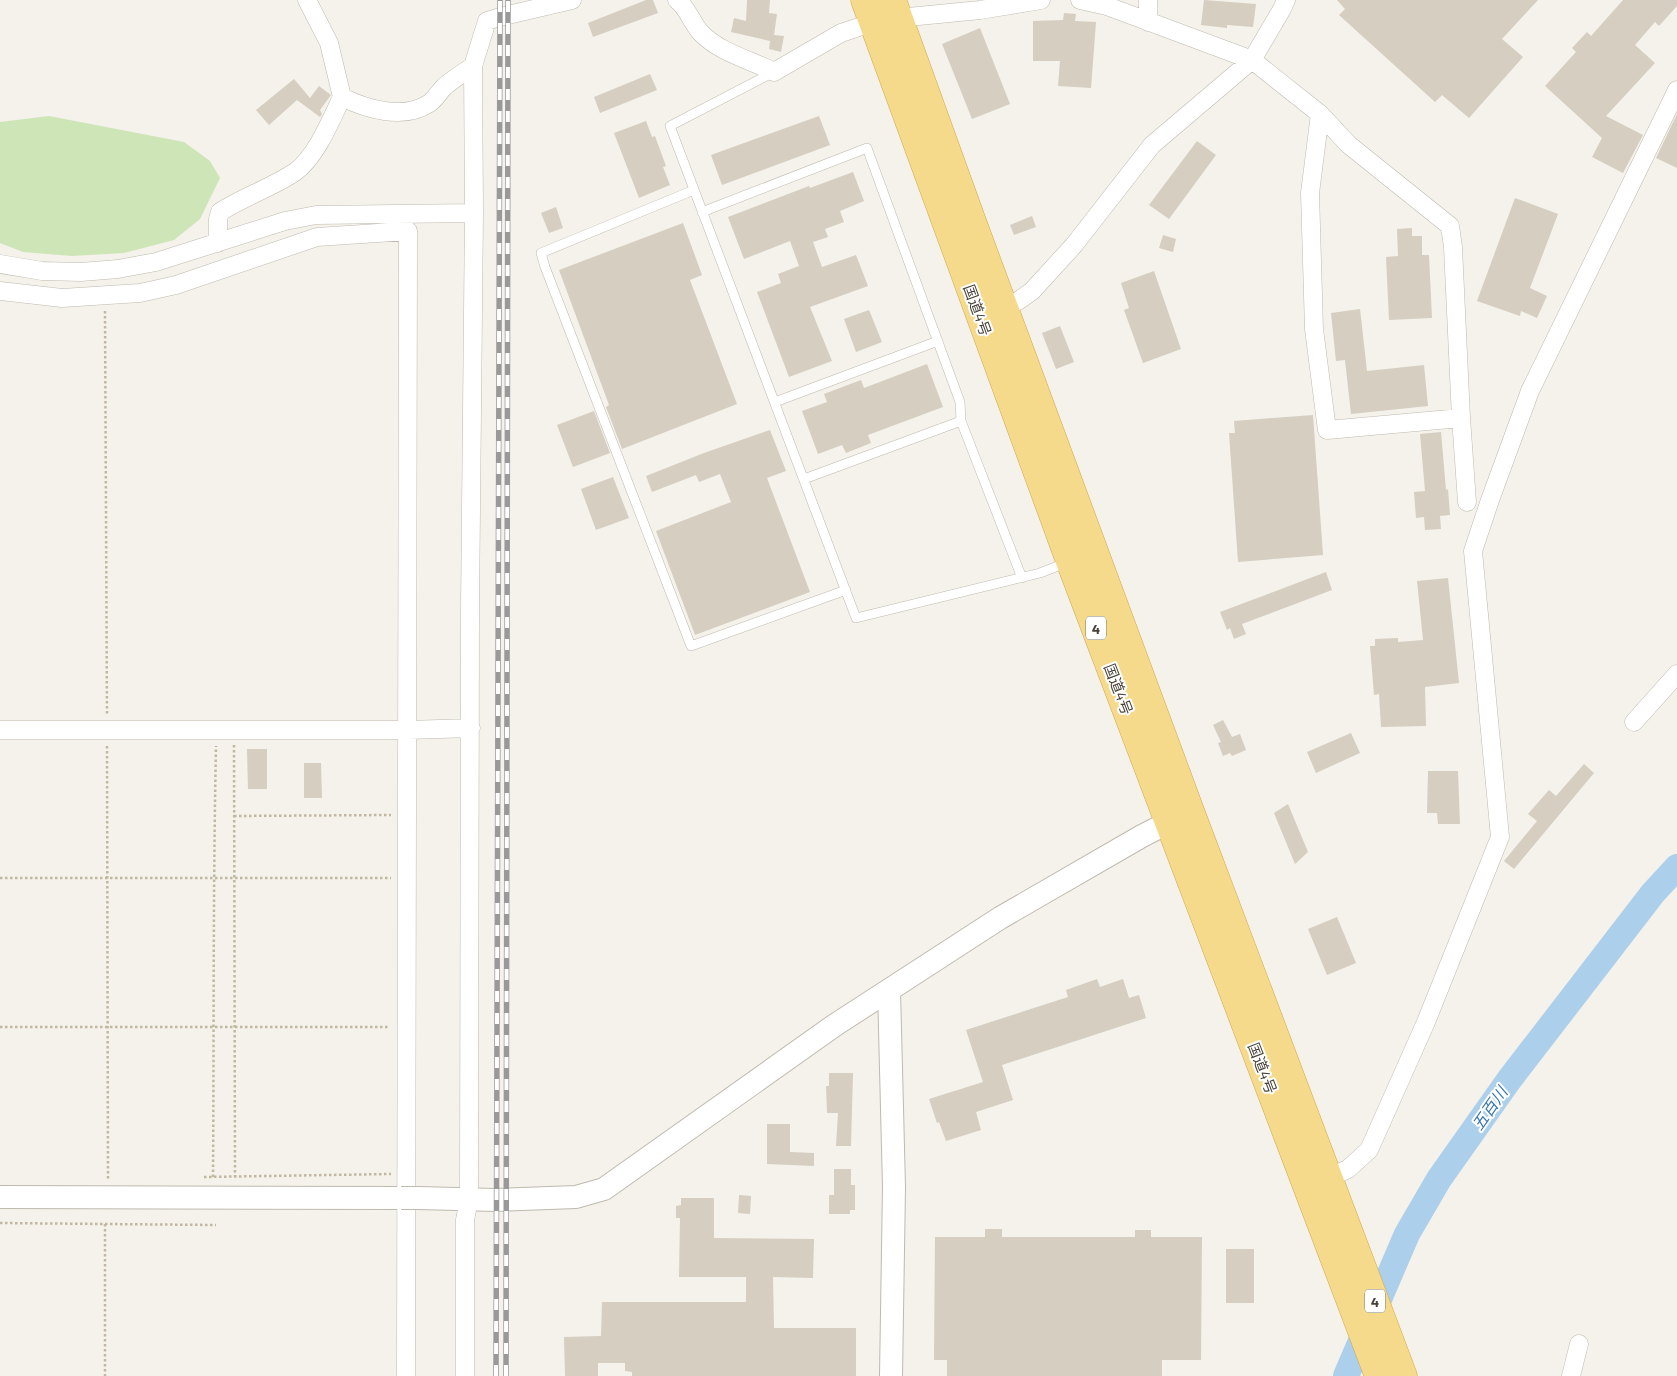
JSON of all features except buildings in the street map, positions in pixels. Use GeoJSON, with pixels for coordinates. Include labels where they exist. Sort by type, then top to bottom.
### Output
{"type":"FeatureCollection","features":[{"type":"Feature","properties":{"kind":"highway","name":"国道4号"},"geometry":{"type":"LineString","coordinates":[[882,10],[1003,307],[1179,816],[1187,868],[1379,1376]]}},
{"type":"Feature","properties":{"kind":"highway","name":"国道4号"},"geometry":{"type":"LineString","coordinates":[[882,10],[1070,561],[1179,816],[1328,1178],[1403,1376]]}},
{"type":"Feature","properties":{"kind":"street"},"geometry":{"type":"LineString","coordinates":[[218,243],[218,219],[220,212],[296,171],[308,159],[320,140],[342,97],[329,43],[307,0]]}},
{"type":"Feature","properties":{"kind":"street"},"geometry":{"type":"LineString","coordinates":[[465,1376],[465,1220],[469,1199],[470,608],[474,213],[473,66],[487,22],[500,17],[572,0]]}},
{"type":"Feature","properties":{"kind":"street"},"geometry":{"type":"LineString","coordinates":[[680,1],[693,24],[712,42],[774,72],[882,10],[980,10],[1041,0]]}},
{"type":"Feature","properties":{"kind":"street"},"geometry":{"type":"LineString","coordinates":[[1080,0],[1107,6],[1252,60],[1320,114],[1349,145],[1450,226],[1453,247],[1467,502]]}},
{"type":"Feature","properties":{"kind":"street"},"geometry":{"type":"LineString","coordinates":[[1148,0],[1148,22]]}},
{"type":"Feature","properties":{"kind":"street"},"geometry":{"type":"LineString","coordinates":[[1003,307],[1018,301],[1032,291],[1074,244],[1152,145],[1252,60],[1286,0]]}},
{"type":"Feature","properties":{"kind":"street"},"geometry":{"type":"LineString","coordinates":[[342,97],[355,104],[374,110],[416,110],[430,103],[455,77],[473,66]]}},
{"type":"Feature","properties":{"kind":"street"},"geometry":{"type":"LineString","coordinates":[[1328,1178],[1348,1169],[1369,1150],[1426,1022],[1500,837],[1473,551],[1530,391],[1677,90]]}},
{"type":"Feature","properties":{"kind":"street"},"geometry":{"type":"LineString","coordinates":[[1320,114],[1310,193],[1314,328],[1327,430],[1461,418]]}},
{"type":"Feature","properties":{"kind":"street"},"geometry":{"type":"LineString","coordinates":[[0,291],[62,298],[140,293],[176,285],[317,237],[474,213]]}},
{"type":"Feature","properties":{"kind":"street"},"geometry":{"type":"LineString","coordinates":[[0,264],[42,271],[81,272],[118,270],[156,262],[285,221],[316,215],[408,222]]}},
{"type":"Feature","properties":{"kind":"street"},"geometry":{"type":"LineString","coordinates":[[406,1376],[408,222]]}},
{"type":"Feature","properties":{"kind":"street"},"geometry":{"type":"LineString","coordinates":[[1634,722],[1677,674]]}},
{"type":"Feature","properties":{"kind":"street"},"geometry":{"type":"LineString","coordinates":[[0,730],[408,730],[471,728]]}},
{"type":"Feature","properties":{"kind":"street"},"geometry":{"type":"LineString","coordinates":[[0,1197],[576,1198],[604,1189],[835,1025],[1000,918],[1179,816]]}},
{"type":"Feature","properties":{"kind":"street"},"geometry":{"type":"LineString","coordinates":[[889,990],[894,1187],[891,1376]]}},
{"type":"Feature","properties":{"kind":"street"},"geometry":{"type":"LineString","coordinates":[[1571,1376],[1579,1344]]}},
{"type":"Feature","properties":{"kind":"lane"},"geometry":{"type":"LineString","coordinates":[[774,72],[670,126],[856,618],[1022,578],[1070,561]]}},
{"type":"Feature","properties":{"kind":"lane"},"geometry":{"type":"LineString","coordinates":[[702,212],[867,148],[960,402],[961,421],[1022,578]]}},
{"type":"Feature","properties":{"kind":"lane"},"geometry":{"type":"LineString","coordinates":[[694,190],[541,253],[548,276],[691,646],[846,590]]}},
{"type":"Feature","properties":{"kind":"lane"},"geometry":{"type":"LineString","coordinates":[[775,402],[938,341]]}},
{"type":"Feature","properties":{"kind":"lane"},"geometry":{"type":"LineString","coordinates":[[804,480],[961,421]]}},
{"type":"Feature","properties":{"kind":"path"},"geometry":{"type":"LineString","coordinates":[[213,1177],[213,878],[216,744]]}},
{"type":"Feature","properties":{"kind":"path"},"geometry":{"type":"LineString","coordinates":[[234,744],[235,1177]]}},
{"type":"Feature","properties":{"kind":"path"},"geometry":{"type":"LineString","coordinates":[[234,816],[408,816]]}},
{"type":"Feature","properties":{"kind":"path"},"geometry":{"type":"LineString","coordinates":[[0,878],[407,878]]}},
{"type":"Feature","properties":{"kind":"path"},"geometry":{"type":"LineString","coordinates":[[0,1026],[407,1027]]}},
{"type":"Feature","properties":{"kind":"path"},"geometry":{"type":"LineString","coordinates":[[0,1223],[216,1225]]}},
{"type":"Feature","properties":{"kind":"path"},"geometry":{"type":"LineString","coordinates":[[105,1224],[105,1376]]}},
{"type":"Feature","properties":{"kind":"green space"},"geometry":{"type":"Polygon","coordinates":[[[49,116],[184,142],[210,161],[220,178],[200,219],[174,240],[124,253],[72,256],[23,252],[0,243],[0,122],[49,116]]]}},
{"type":"Feature","properties":{"kind":"waterway","name":"五百川"},"geometry":{"type":"LineString","coordinates":[[1346,1376],[1407,1234],[1439,1179],[1509,1080],[1653,893],[1677,867]]}},
{"type":"Feature","properties":{"kind":"railway"},"geometry":{"type":"LineString","coordinates":[[496,1376],[500,0]]}},
{"type":"Feature","properties":{"kind":"railway"},"geometry":{"type":"LineString","coordinates":[[506,1376],[508,0]]}}]}
